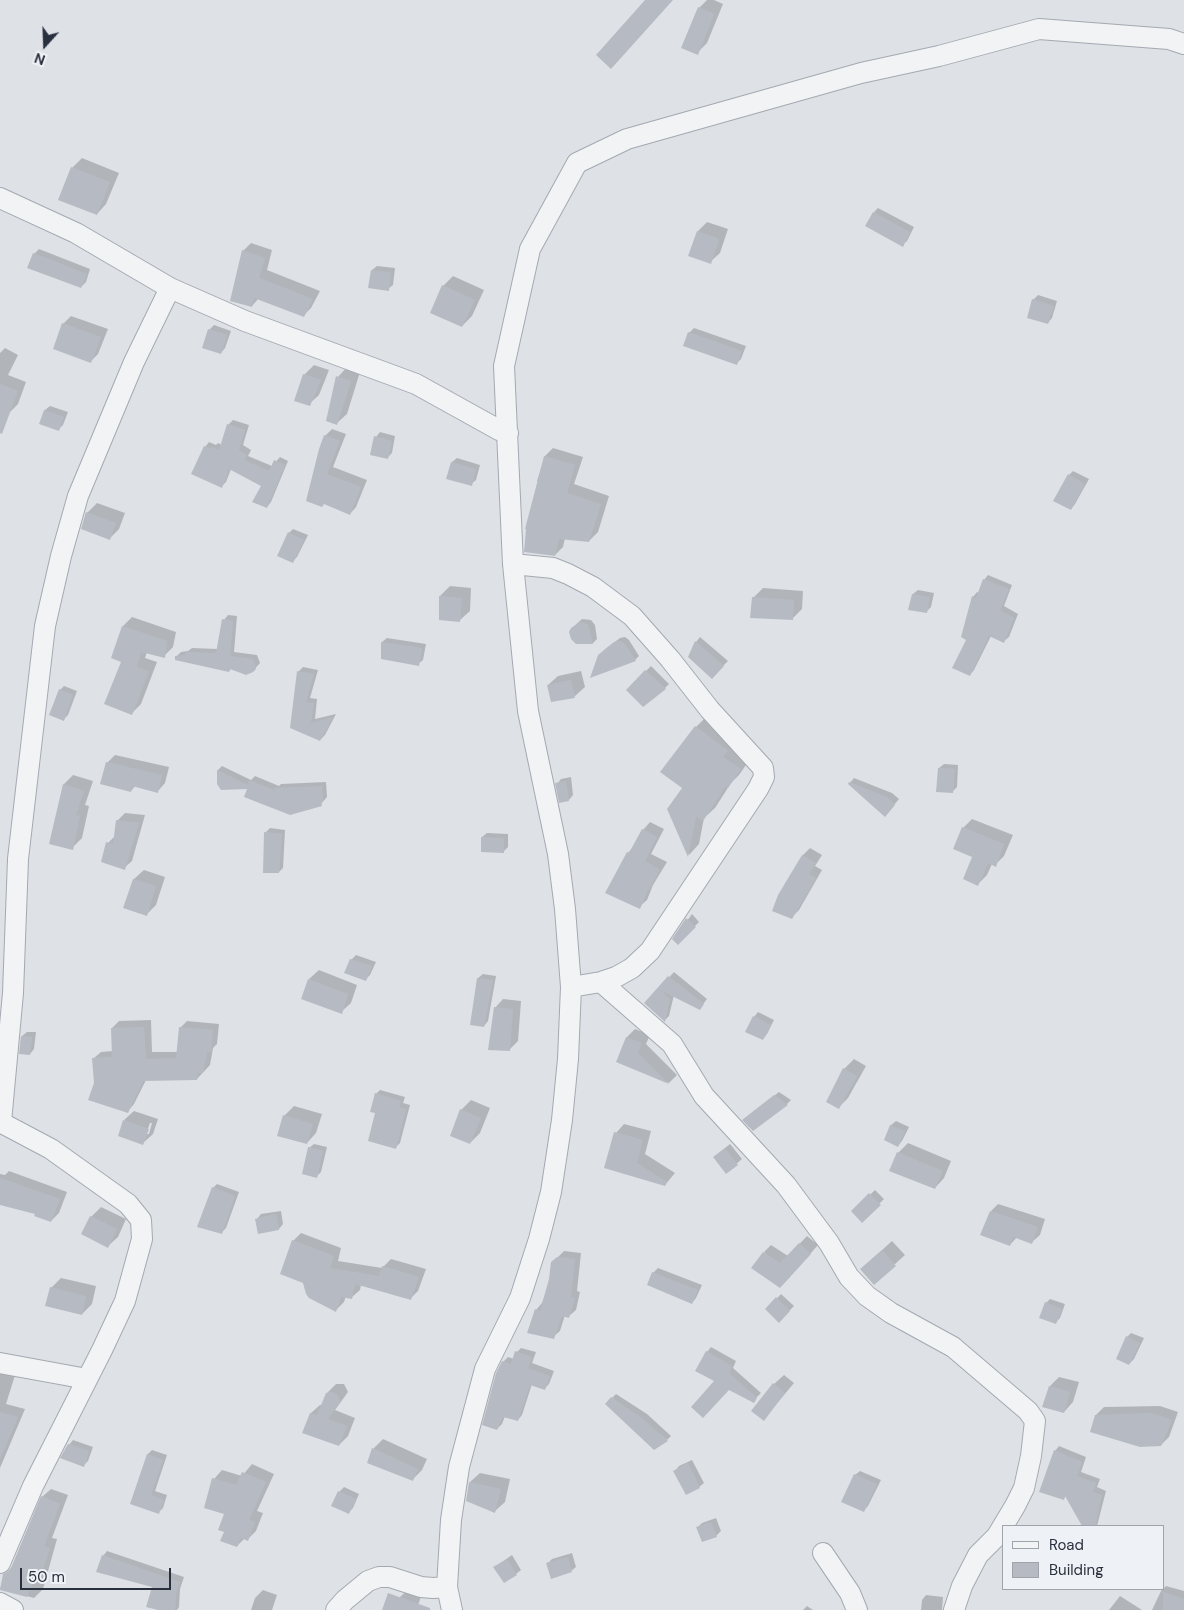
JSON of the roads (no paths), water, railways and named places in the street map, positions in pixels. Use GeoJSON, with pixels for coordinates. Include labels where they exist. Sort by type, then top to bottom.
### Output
{"type":"FeatureCollection","features":[{"type":"Feature","properties":{"kind":"street"},"geometry":{"type":"LineString","coordinates":[[452,1610],[447,1586],[451,1520],[458,1476],[485,1368],[520,1298],[540,1238],[551,1192],[562,1120],[568,1059],[571,987],[558,854],[528,711],[512,564],[504,366],[530,249],[577,163],[627,139],[862,73],[939,56],[1039,28],[1169,39],[1184,44]]}},
{"type":"Feature","properties":{"kind":"street"},"geometry":{"type":"LineString","coordinates":[[0,198],[76,234],[170,288],[254,325],[416,384],[499,430],[508,433]]}},
{"type":"Feature","properties":{"kind":"street"},"geometry":{"type":"LineString","coordinates":[[0,1563],[33,1486],[125,1301],[142,1239],[141,1220],[128,1204],[51,1149],[0,1122],[13,993],[18,860],[45,626],[61,556],[78,496],[134,362],[170,288]]}},
{"type":"Feature","properties":{"kind":"street"},"geometry":{"type":"LineString","coordinates":[[512,564],[552,568],[568,574],[593,587],[632,616],[670,659],[710,710],[763,768],[764,777],[758,789],[650,951],[632,968],[616,977],[601,982],[571,987]]}},
{"type":"Feature","properties":{"kind":"street"},"geometry":{"type":"LineString","coordinates":[[601,982],[672,1044],[704,1096],[786,1185],[829,1243],[849,1277],[867,1296],[891,1313],[953,1347],[1028,1411],[1035,1421],[1031,1456],[1024,1488],[1004,1525]]}},
{"type":"Feature","properties":{"kind":"street"},"geometry":{"type":"LineString","coordinates":[[0,1363],[87,1379]]}},
{"type":"Feature","properties":{"kind":"street"},"geometry":{"type":"LineString","coordinates":[[954,1610],[962,1586],[978,1555],[997,1536],[1002,1528]]}},
{"type":"Feature","properties":{"kind":"street"},"geometry":{"type":"LineString","coordinates":[[824,1553],[850,1594],[857,1610]]}},
{"type":"Feature","properties":{"kind":"street"},"geometry":{"type":"LineString","coordinates":[[336,1610],[368,1581],[379,1576],[390,1577],[421,1587],[447,1586]]}},
{"type":"Feature","properties":{"kind":"street"},"geometry":{"type":"LineString","coordinates":[[0,1603],[13,1610]]}}]}
